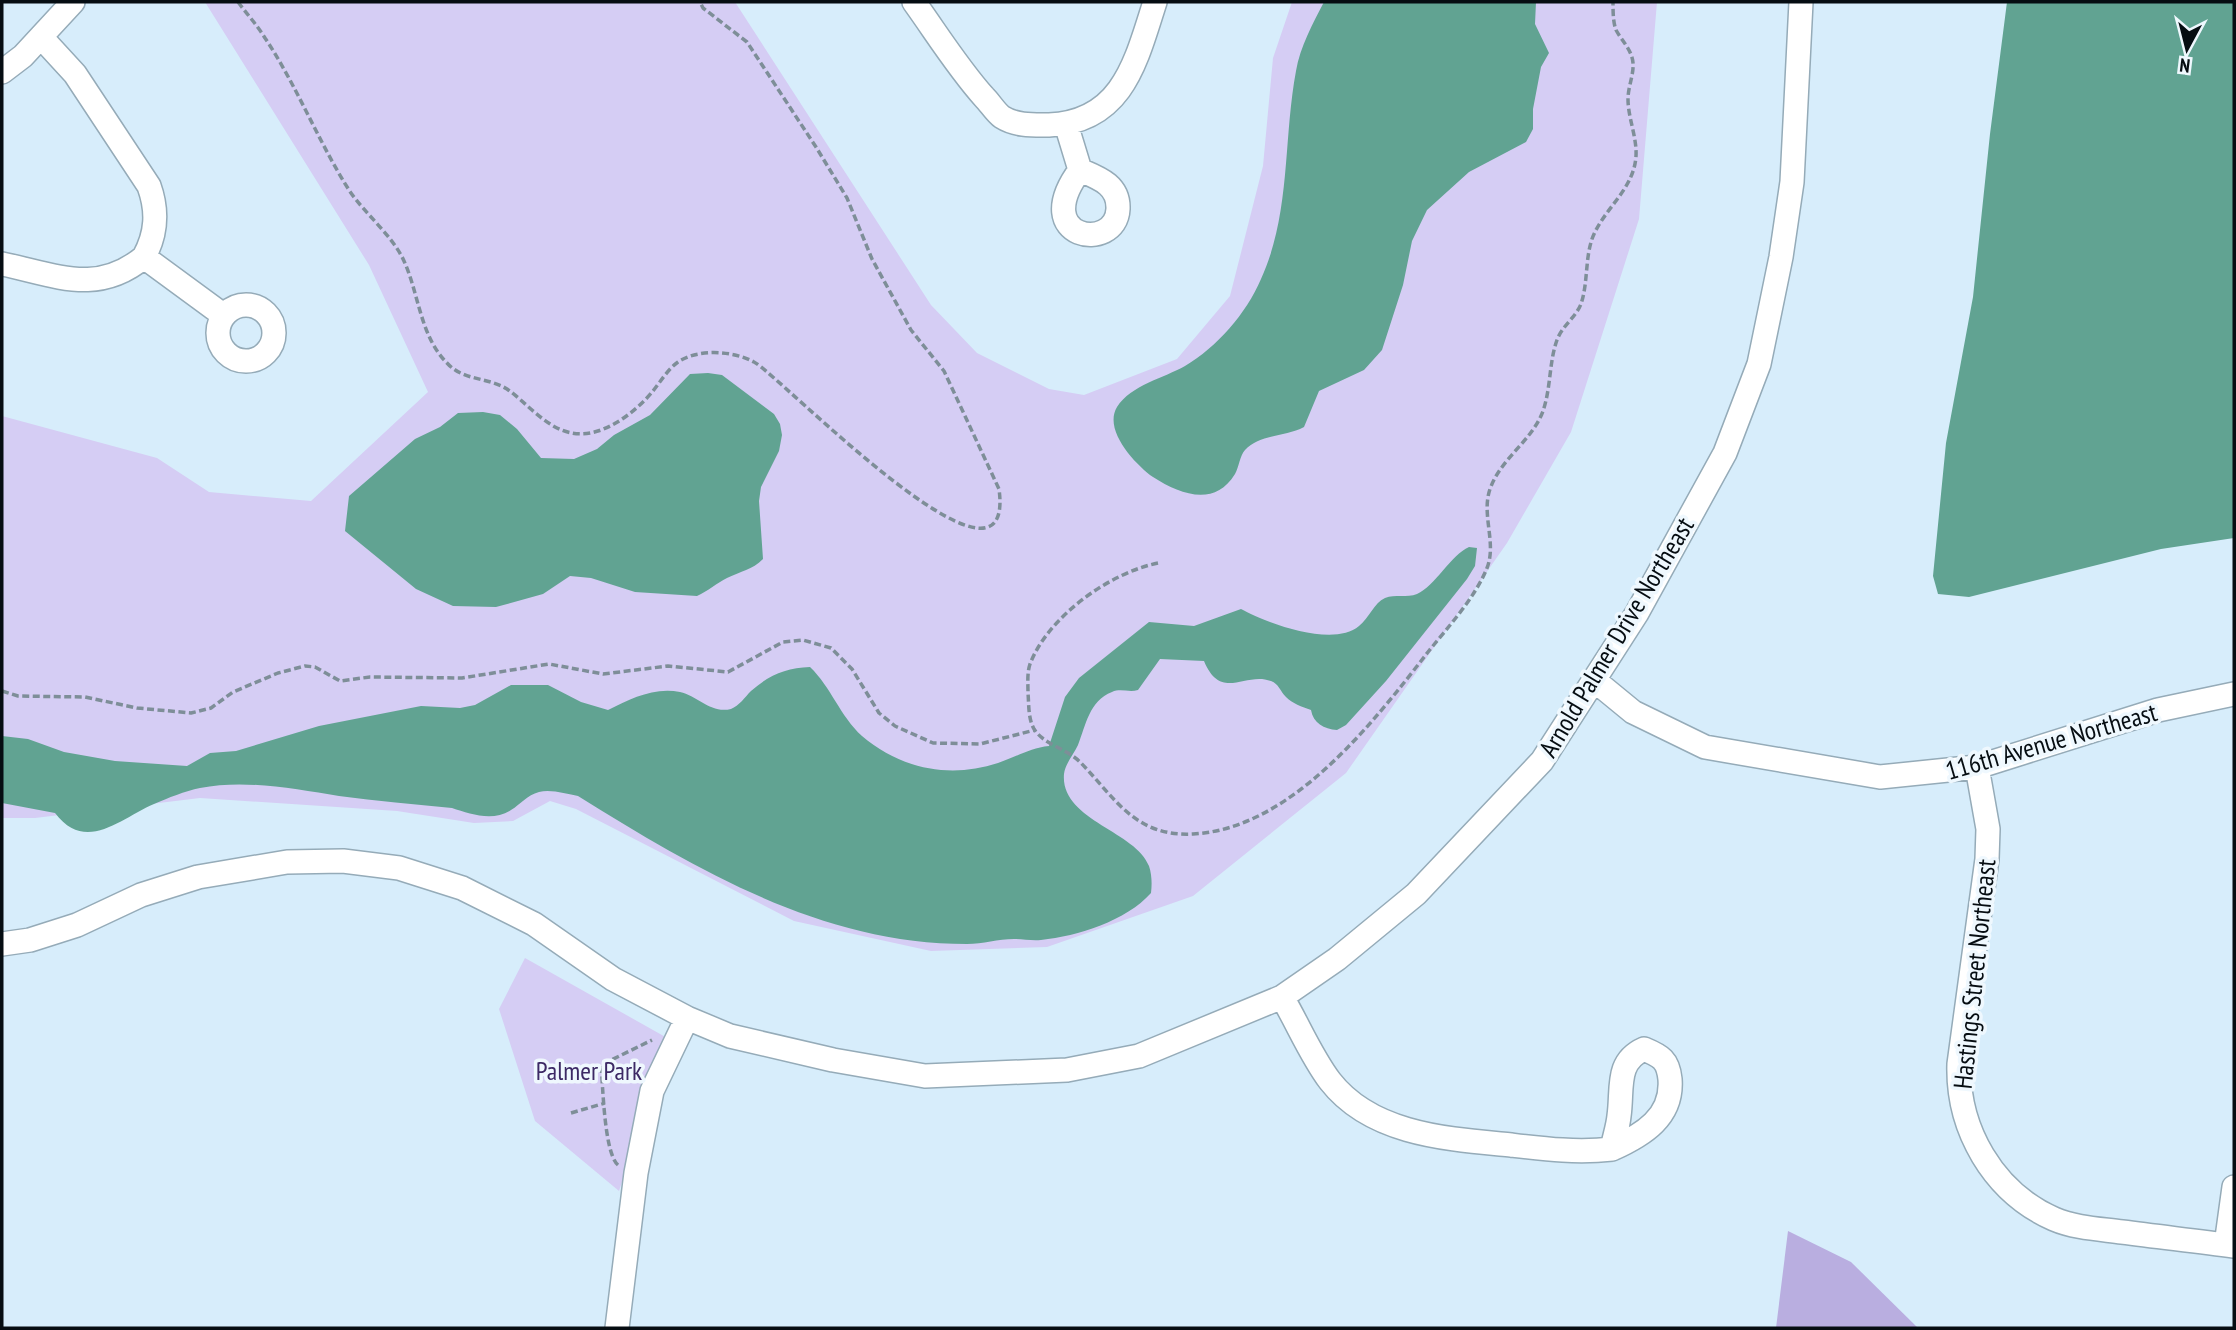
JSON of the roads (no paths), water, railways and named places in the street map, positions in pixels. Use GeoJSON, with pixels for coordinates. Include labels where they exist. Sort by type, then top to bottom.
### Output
{"type":"FeatureCollection","features":[{"type":"Feature","properties":{"kind":"street"},"geometry":{"type":"LineString","coordinates":[[2,72],[41,37],[73,2]]}},
{"type":"Feature","properties":{"kind":"street"},"geometry":{"type":"LineString","coordinates":[[915,2],[968,78],[1002,117],[1028,125],[1066,124],[1097,114],[1119,92],[1136,60],[1155,2]]}},
{"type":"Feature","properties":{"kind":"street","name":"Arnold Palmer Drive Northeast"},"geometry":{"type":"LineString","coordinates":[[2,944],[30,940],[77,925],[141,895],[198,877],[287,862],[343,861],[398,868],[462,888],[534,924],[682,1029],[730,1036],[833,1060],[925,1076],[1067,1070],[1139,1056],[1282,997],[1337,959],[1416,894],[1542,761],[1637,613],[1725,453],[1759,364],[1781,257],[1792,182],[1801,2]]}},
{"type":"Feature","properties":{"kind":"street"},"geometry":{"type":"LineString","coordinates":[[2,264],[93,281],[112,278],[144,257],[156,220],[155,204],[149,186],[75,74],[41,37]]}},
{"type":"Feature","properties":{"kind":"street"},"geometry":{"type":"LineString","coordinates":[[1066,124],[1080,170]]}},
{"type":"Feature","properties":{"kind":"street"},"geometry":{"type":"LineString","coordinates":[[144,257],[223,315]]}},
{"type":"Feature","properties":{"kind":"street","name":"116th Avenue Northeast"},"geometry":{"type":"LineString","coordinates":[[1594,680],[1633,712],[1705,747],[1880,778],[1977,766],[2158,710],[2234,694]]}},
{"type":"Feature","properties":{"kind":"street","name":"Hastings Street Northeast"},"geometry":{"type":"LineString","coordinates":[[1977,766],[1988,828],[1987,859],[1959,1064],[1958,1093],[1966,1123],[1980,1153],[2000,1180],[2026,1202],[2054,1219],[2083,1227],[2230,1246]]}},
{"type":"Feature","properties":{"kind":"street"},"geometry":{"type":"LineString","coordinates":[[1282,997],[1330,1081],[1365,1112],[1435,1138],[1582,1153],[1612,1149]]}},
{"type":"Feature","properties":{"kind":"street"},"geometry":{"type":"LineString","coordinates":[[617,1328],[636,1179],[652,1091],[682,1029]]}},
{"type":"Feature","properties":{"kind":"street"},"geometry":{"type":"LineString","coordinates":[[2230,1246],[2234,1187]]}},
{"type":"Feature","properties":{"kind":"park label","name":"Palmer Park"},"geometry":{"type":"Point","coordinates":[589,1070]}}]}
